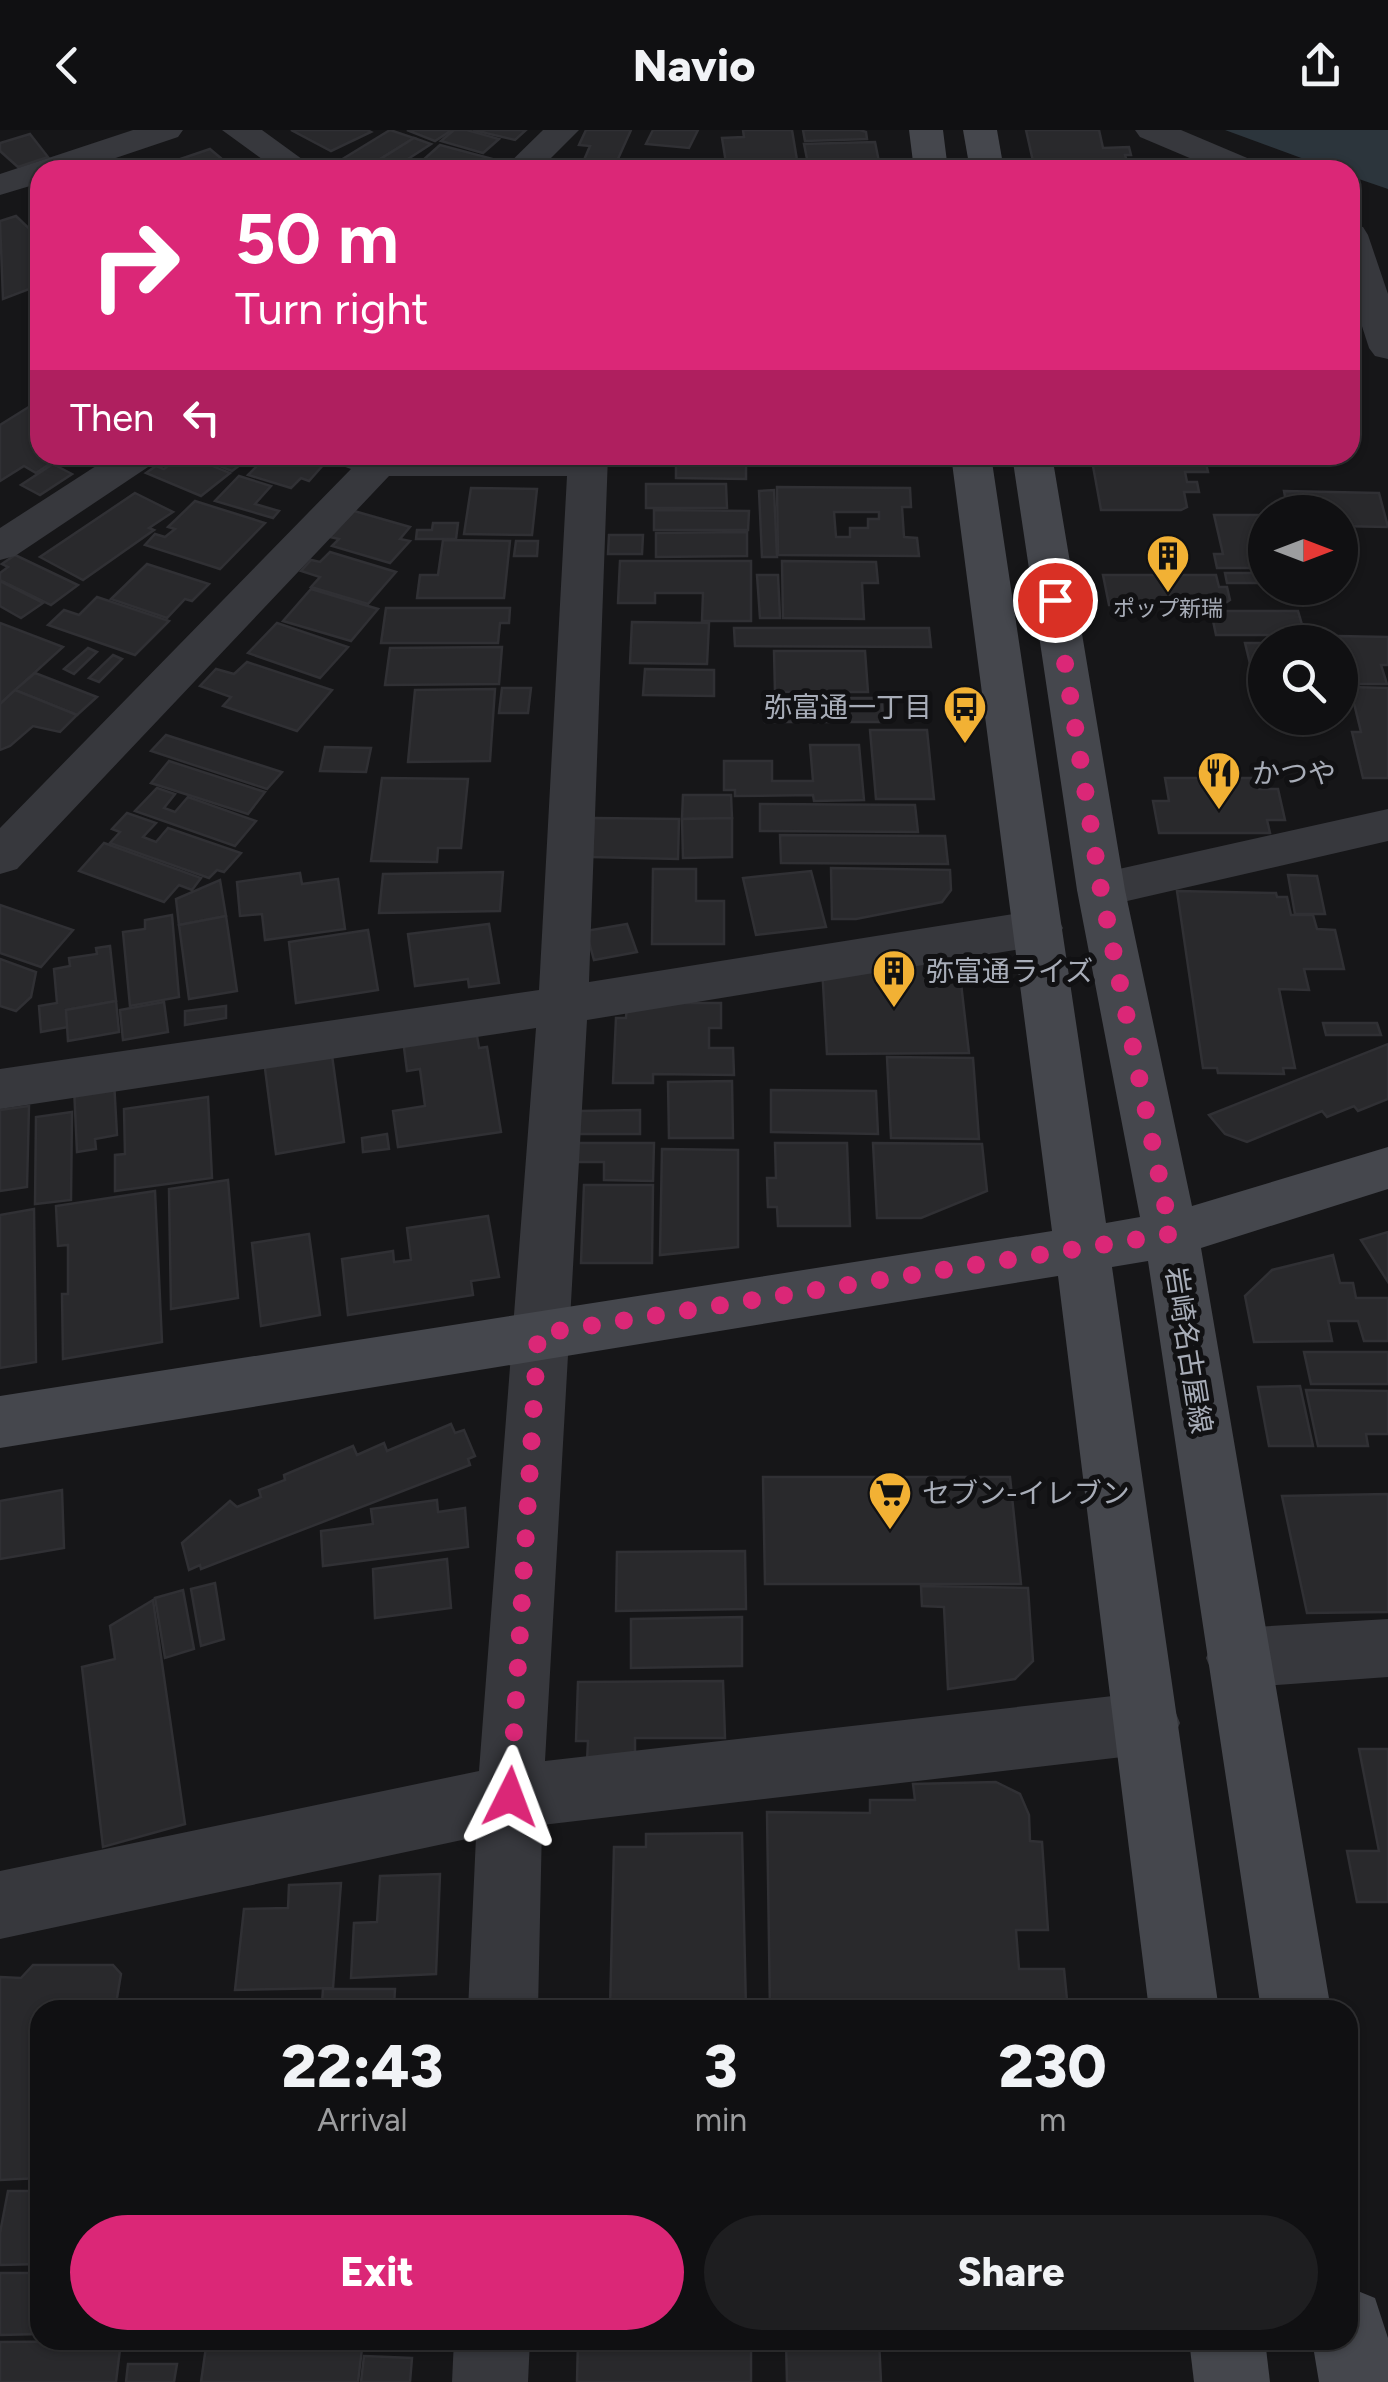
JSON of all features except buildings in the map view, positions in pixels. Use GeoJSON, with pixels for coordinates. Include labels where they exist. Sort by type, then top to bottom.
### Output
{"type":"FeatureCollection","features":[{"type":"Feature","properties":{"kind":"main road"},"geometry":{"type":"LineString","coordinates":[[926,130],[930,160]]}},
{"type":"Feature","properties":{"kind":"main road"},"geometry":{"type":"LineString","coordinates":[[980,130],[985,160]]}},
{"type":"Feature","properties":{"kind":"main road"},"geometry":{"type":"LineString","coordinates":[[972,465],[1083,1247],[1183,2000]]}},
{"type":"Feature","properties":{"kind":"main road","name":"岩崎名古屋線"},"geometry":{"type":"LineString","coordinates":[[1034,465],[1101,890],[1171,1234],[1294,2000]]}},
{"type":"Feature","properties":{"kind":"main road"},"geometry":{"type":"LineString","coordinates":[[0,1422],[1171,1234],[1388,1168]]}},
{"type":"Feature","properties":{"kind":"main road"},"geometry":{"type":"LineString","coordinates":[[1228,2350],[1232,2382]]}},
{"type":"Feature","properties":{"kind":"main road"},"geometry":{"type":"LineString","coordinates":[[1352,2350],[1357,2382]]}},
{"type":"Feature","properties":{"kind":"street"},"geometry":{"type":"LineString","coordinates":[[76,160],[166,130]]}},
{"type":"Feature","properties":{"kind":"street"},"geometry":{"type":"LineString","coordinates":[[239,130],[285,160]]}},
{"type":"Feature","properties":{"kind":"street"},"geometry":{"type":"LineString","coordinates":[[530,160],[562,130]]}},
{"type":"Feature","properties":{"kind":"street"},"geometry":{"type":"LineString","coordinates":[[1152,130],[1222,160]]}},
{"type":"Feature","properties":{"kind":"street"},"geometry":{"type":"LineString","coordinates":[[0,186],[30,176]]}},
{"type":"Feature","properties":{"kind":"street"},"geometry":{"type":"LineString","coordinates":[[1360,232],[1388,348]]}},
{"type":"Feature","properties":{"kind":"street"},"geometry":{"type":"LineString","coordinates":[[0,548],[125,465]]}},
{"type":"Feature","properties":{"kind":"street"},"geometry":{"type":"LineString","coordinates":[[0,857],[358,465]]}},
{"type":"Feature","properties":{"kind":"street"},"geometry":{"type":"LineString","coordinates":[[503,2000],[510,1797],[563,1005],[587,465]]}},
{"type":"Feature","properties":{"kind":"street"},"geometry":{"type":"LineString","coordinates":[[1101,890],[1388,825]]}},
{"type":"Feature","properties":{"kind":"street"},"geometry":{"type":"LineString","coordinates":[[0,1089],[563,1005],[1039,928]]}},
{"type":"Feature","properties":{"kind":"street"},"geometry":{"type":"LineString","coordinates":[[1237,1658],[1388,1648]]}},
{"type":"Feature","properties":{"kind":"street"},"geometry":{"type":"LineString","coordinates":[[0,1905],[510,1797],[1148,1723]]}},
{"type":"Feature","properties":{"kind":"street"},"geometry":{"type":"LineString","coordinates":[[490,2382],[492,2350]]}},
{"type":"Feature","properties":{"kind":"shaded area"},"geometry":{"type":"Polygon","coordinates":[[[1225,130],[1388,130],[1388,189],[1360,179],[1360,160],[1307,160],[1225,130]]]}},
{"type":"Feature","properties":{"kind":"place","name":"ポップ新瑞"},"geometry":{"type":"Point","coordinates":[1168,594]}},
{"type":"Feature","properties":{"kind":"place","name":"弥富通一丁目"},"geometry":{"type":"Point","coordinates":[965,745]}},
{"type":"Feature","properties":{"kind":"place","name":"かつや"},"geometry":{"type":"Point","coordinates":[1219,811]}},
{"type":"Feature","properties":{"kind":"place","name":"弥富通ライズ"},"geometry":{"type":"Point","coordinates":[894,1009]}},
{"type":"Feature","properties":{"kind":"place","name":"セブン-イレブン"},"geometry":{"type":"Point","coordinates":[890,1531]}},
{"type":"Feature","properties":{"kind":"route"},"geometry":{"type":"LineString","coordinates":[[510,1797],[538,1334],[1171,1234],[1101,890],[1055,600]]}}]}
